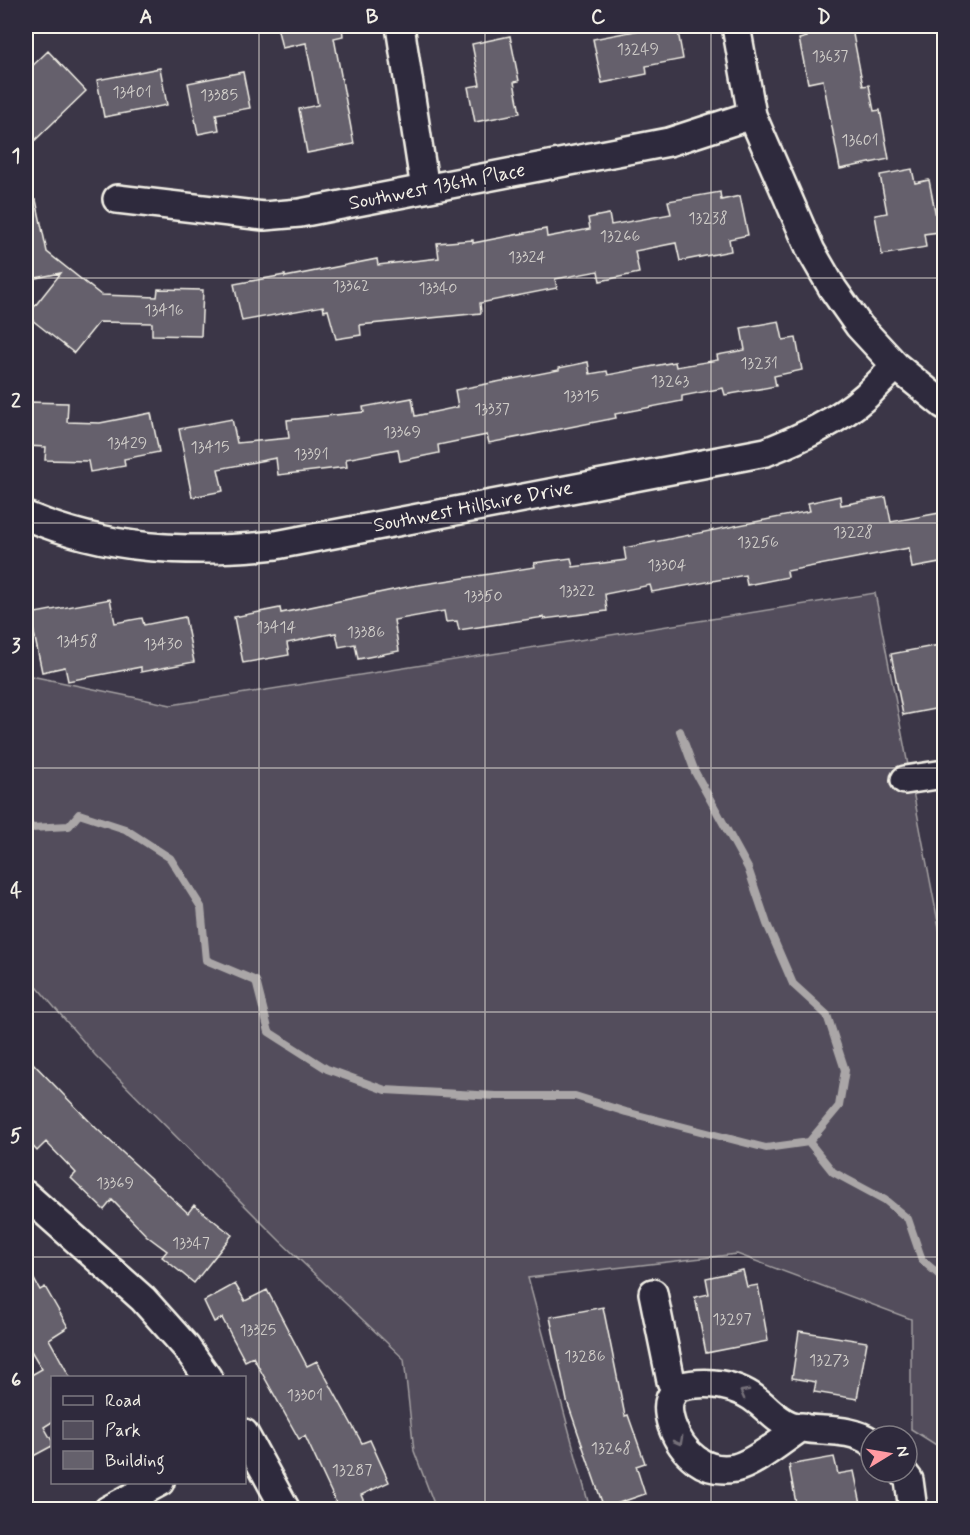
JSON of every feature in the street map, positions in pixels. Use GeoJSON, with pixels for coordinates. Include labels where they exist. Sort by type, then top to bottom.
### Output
{"type":"FeatureCollection","features":[{"type":"Feature","properties":{"kind":"street"},"geometry":{"type":"LineString","coordinates":[[400,26],[425,189]]}},
{"type":"Feature","properties":{"kind":"street"},"geometry":{"type":"LineString","coordinates":[[736,26],[752,115],[811,251],[833,289],[859,326],[896,366],[945,405]]}},
{"type":"Feature","properties":{"kind":"street","name":"Southwest 136th Place"},"geometry":{"type":"LineString","coordinates":[[117,199],[264,216],[300,213],[669,142],[752,115]]}},
{"type":"Feature","properties":{"kind":"street","name":"Southwest Hillshire Drive"},"geometry":{"type":"LineString","coordinates":[[26,516],[45,524],[102,540],[140,547],[226,550],[276,545],[766,452],[792,442],[826,423],[864,397],[896,366]]}},
{"type":"Feature","properties":{"kind":"street"},"geometry":{"type":"LineString","coordinates":[[905,780],[945,774]]}},
{"type":"Feature","properties":{"kind":"street"},"geometry":{"type":"LineString","coordinates":[[26,1195],[143,1299],[186,1347],[207,1376]]}},
{"type":"Feature","properties":{"kind":"street"},"geometry":{"type":"LineString","coordinates":[[653,1293],[671,1381],[678,1387]]}},
{"type":"Feature","properties":{"kind":"street"},"geometry":{"type":"LineString","coordinates":[[797,1426],[748,1463],[734,1468],[705,1465],[693,1459],[682,1448],[669,1416],[670,1399],[678,1387],[696,1382],[729,1386],[745,1391],[775,1418],[797,1426],[838,1431],[859,1438]]}},
{"type":"Feature","properties":{"kind":"street"},"geometry":{"type":"LineString","coordinates":[[246,1438],[286,1509]]}},
{"type":"Feature","properties":{"kind":"street"},"geometry":{"type":"LineString","coordinates":[[108,1509],[156,1484]]}},
{"type":"Feature","properties":{"kind":"street"},"geometry":{"type":"LineString","coordinates":[[910,1484],[913,1509]]}},
{"type":"Feature","properties":{"kind":"green space"},"geometry":{"type":"Polygon","coordinates":[[[875,593],[944,953],[944,1450],[919,1434],[919,1424],[911,1424],[911,1319],[737,1254],[528,1278],[590,1509],[436,1509],[414,1451],[404,1359],[280,1241],[95,1055],[26,974],[26,675],[171,705],[875,593]]]}},
{"type":"Feature","properties":{"kind":"building"},"geometry":{"type":"Polygon","coordinates":[[[277,26],[342,26],[343,36],[334,38],[354,144],[307,153],[299,109],[318,105],[306,43],[282,48],[277,26]]]}},
{"type":"Feature","properties":{"kind":"building"},"geometry":{"type":"Polygon","coordinates":[[[661,26],[677,26],[683,59],[646,66],[647,74],[602,83],[593,39],[661,26]]]}},
{"type":"Feature","properties":{"kind":"building"},"geometry":{"type":"Polygon","coordinates":[[[804,26],[837,26],[838,31],[852,29],[863,86],[869,85],[874,111],[880,110],[889,159],[840,169],[823,80],[808,83],[799,39],[807,37],[804,26]]]}},
{"type":"Feature","properties":{"kind":"building"},"geometry":{"type":"Polygon","coordinates":[[[510,36],[519,81],[514,82],[520,113],[475,122],[468,87],[480,85],[472,44],[510,36]]]}},
{"type":"Feature","properties":{"kind":"building"},"geometry":{"type":"Polygon","coordinates":[[[48,51],[86,91],[26,149],[26,72],[48,51]]]}},
{"type":"Feature","properties":{"kind":"building"},"geometry":{"type":"Polygon","coordinates":[[[160,68],[167,105],[104,117],[97,80],[160,68]]]}},
{"type":"Feature","properties":{"kind":"building"},"geometry":{"type":"Polygon","coordinates":[[[243,72],[250,108],[216,114],[219,130],[198,134],[188,83],[243,72]]]}},
{"type":"Feature","properties":{"kind":"building"},"geometry":{"type":"Polygon","coordinates":[[[912,169],[915,183],[929,180],[939,232],[924,234],[926,247],[882,255],[875,215],[887,213],[880,175],[912,169]]]}},
{"type":"Feature","properties":{"kind":"building"},"geometry":{"type":"Polygon","coordinates":[[[720,192],[721,200],[740,196],[748,235],[729,239],[731,251],[680,261],[676,243],[635,251],[639,273],[600,281],[598,271],[555,279],[557,288],[480,303],[481,313],[360,325],[361,335],[336,339],[328,310],[324,311],[323,306],[242,321],[234,284],[285,275],[285,277],[377,259],[378,265],[439,258],[437,243],[473,240],[473,243],[546,229],[547,237],[590,229],[588,218],[609,214],[611,225],[671,214],[668,201],[720,192]]]}},
{"type":"Feature","properties":{"kind":"building"},"geometry":{"type":"Polygon","coordinates":[[[36,200],[47,252],[101,295],[157,297],[158,289],[203,290],[201,336],[152,335],[152,323],[99,322],[74,353],[27,316],[61,273],[26,280],[26,201],[36,200]]]}},
{"type":"Feature","properties":{"kind":"building"},"geometry":{"type":"Polygon","coordinates":[[[779,321],[783,340],[796,338],[802,370],[774,376],[776,386],[725,395],[723,388],[682,396],[682,401],[615,414],[616,418],[489,443],[487,435],[438,445],[439,453],[400,461],[398,449],[346,459],[347,467],[278,475],[276,458],[218,469],[223,491],[192,497],[179,429],[232,419],[237,443],[289,438],[287,420],[364,412],[363,407],[412,398],[415,416],[458,407],[455,390],[559,370],[559,368],[588,362],[590,374],[607,371],[608,375],[675,362],[676,367],[718,360],[717,355],[745,350],[741,328],[779,321]]]}},
{"type":"Feature","properties":{"kind":"building"},"geometry":{"type":"Polygon","coordinates":[[[26,402],[68,403],[67,422],[100,423],[151,413],[159,452],[124,459],[125,466],[90,472],[88,461],[45,460],[46,447],[26,446],[26,402]]]}},
{"type":"Feature","properties":{"kind":"building"},"geometry":{"type":"Polygon","coordinates":[[[840,496],[841,505],[886,497],[891,522],[945,512],[945,562],[912,568],[909,548],[787,571],[788,577],[747,585],[745,575],[652,592],[650,585],[605,594],[607,611],[544,619],[544,617],[459,630],[457,621],[446,622],[444,611],[394,620],[399,651],[358,659],[355,644],[339,647],[336,633],[287,643],[289,655],[243,663],[234,617],[280,608],[281,613],[412,586],[535,567],[534,563],[571,558],[573,567],[626,560],[624,548],[810,511],[808,503],[840,496]]]}},
{"type":"Feature","properties":{"kind":"building"},"geometry":{"type":"Polygon","coordinates":[[[110,599],[115,623],[142,618],[144,625],[185,617],[194,662],[141,672],[141,667],[68,681],[65,667],[42,672],[30,614],[110,599]]]}},
{"type":"Feature","properties":{"kind":"building"},"geometry":{"type":"Polygon","coordinates":[[[945,644],[945,707],[903,715],[891,654],[945,644]]]}},
{"type":"Feature","properties":{"kind":"building"},"geometry":{"type":"Polygon","coordinates":[[[26,1056],[96,1128],[188,1213],[194,1205],[232,1235],[194,1283],[162,1257],[167,1251],[147,1236],[112,1200],[104,1210],[71,1178],[76,1173],[46,1142],[37,1151],[26,1139],[26,1056]]]}},
{"type":"Feature","properties":{"kind":"building"},"geometry":{"type":"Polygon","coordinates":[[[26,1265],[40,1290],[45,1287],[68,1327],[49,1339],[69,1376],[51,1376],[51,1423],[44,1427],[51,1439],[51,1447],[26,1460],[26,1378],[42,1369],[30,1349],[26,1352],[26,1265]]]}},
{"type":"Feature","properties":{"kind":"building"},"geometry":{"type":"Polygon","coordinates":[[[743,1270],[747,1287],[758,1285],[768,1341],[706,1353],[695,1297],[709,1294],[706,1278],[743,1270]]]}},
{"type":"Feature","properties":{"kind":"building"},"geometry":{"type":"Polygon","coordinates":[[[235,1284],[245,1301],[267,1290],[307,1366],[317,1361],[362,1443],[370,1440],[389,1482],[361,1495],[367,1509],[339,1509],[305,1436],[299,1439],[253,1357],[245,1361],[222,1318],[214,1322],[204,1301],[235,1284]]]}},
{"type":"Feature","properties":{"kind":"building"},"geometry":{"type":"Polygon","coordinates":[[[603,1307],[625,1416],[628,1415],[645,1463],[636,1466],[645,1494],[604,1508],[567,1401],[550,1317],[603,1307]]]}},
{"type":"Feature","properties":{"kind":"building"},"geometry":{"type":"Polygon","coordinates":[[[799,1331],[867,1342],[857,1399],[814,1392],[816,1382],[792,1378],[799,1331]]]}},
{"type":"Feature","properties":{"kind":"building"},"geometry":{"type":"Polygon","coordinates":[[[834,1457],[838,1474],[854,1471],[862,1509],[797,1509],[789,1465],[834,1457]]]}},
{"type":"Feature","properties":{"kind":"waterway"},"geometry":{"type":"LineString","coordinates":[[680,731],[695,772],[748,868],[767,924],[793,984],[827,1015],[845,1070],[839,1106],[809,1142]]}},
{"type":"Feature","properties":{"kind":"waterway"},"geometry":{"type":"LineString","coordinates":[[26,818],[31,828],[69,826],[79,814],[125,829],[170,858],[201,907],[206,960],[256,981],[269,1032],[327,1069],[385,1090],[496,1096],[575,1096],[626,1112],[766,1148],[809,1142],[833,1172],[885,1200],[908,1219],[922,1260],[944,1279]]}}]}
